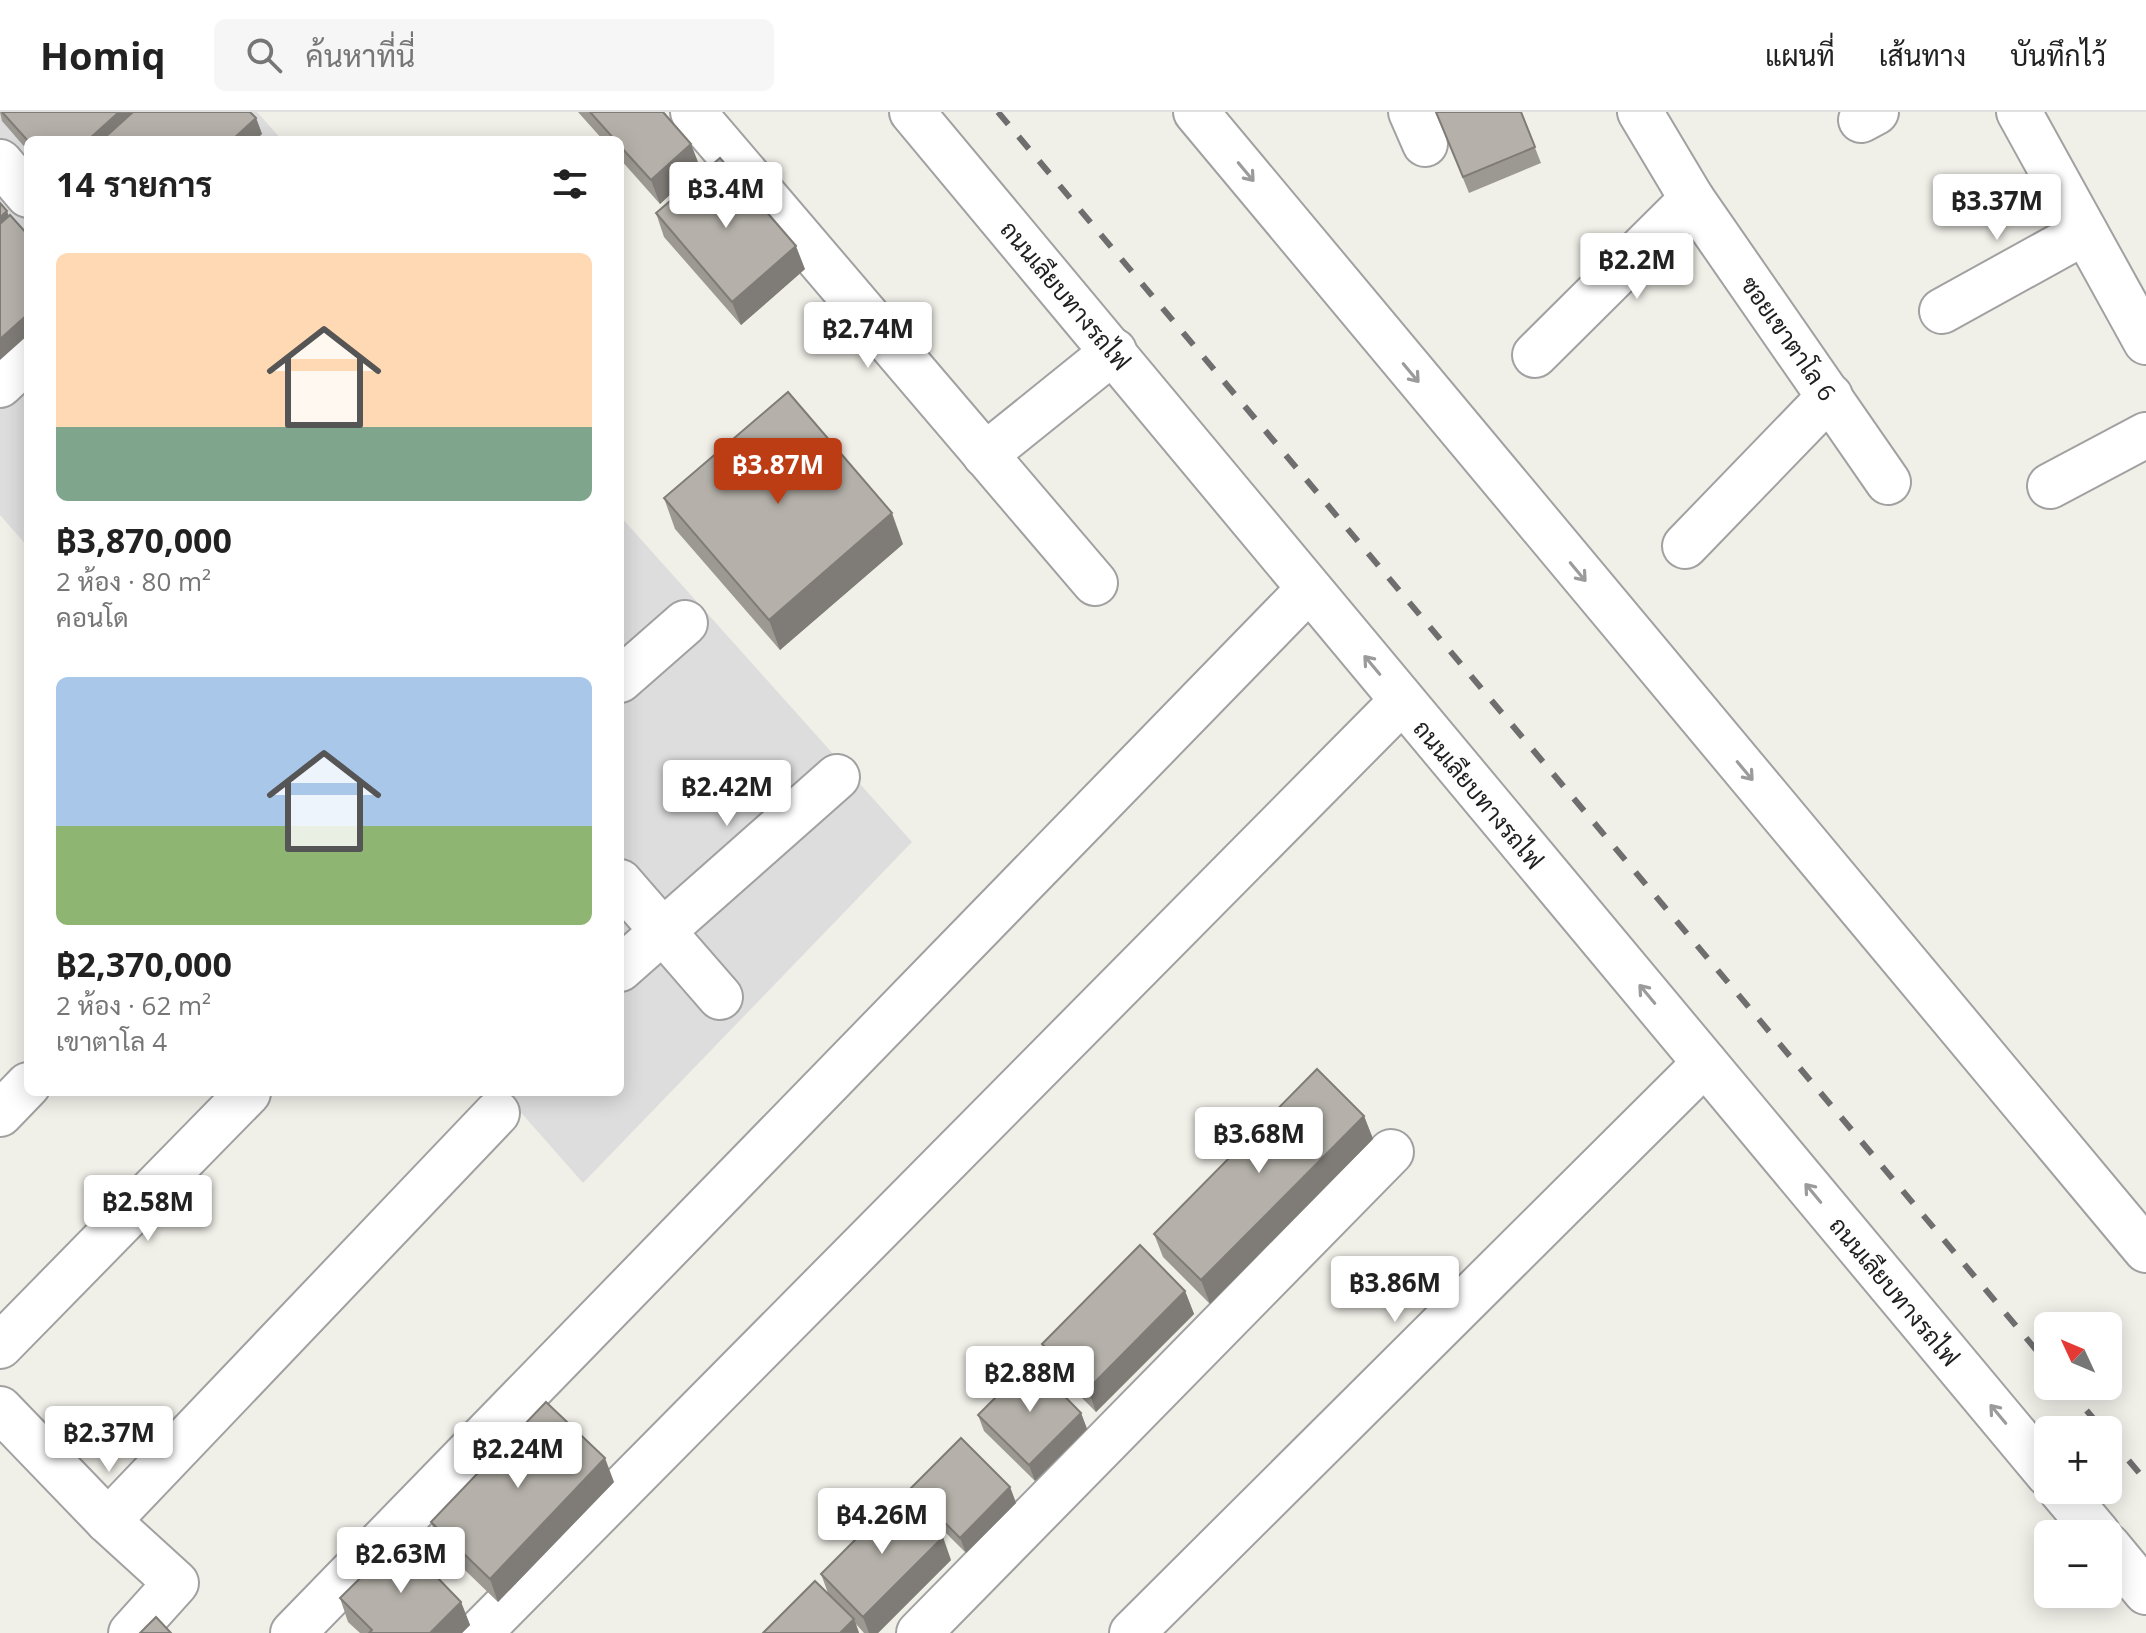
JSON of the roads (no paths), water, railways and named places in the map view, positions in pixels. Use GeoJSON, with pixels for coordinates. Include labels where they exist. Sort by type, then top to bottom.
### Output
{"type":"FeatureCollection","features":[{"type":"Feature","properties":{"kind":"street"},"geometry":{"type":"LineString","coordinates":[[693,112],[1095,583]]}},
{"type":"Feature","properties":{"kind":"street","name":"ถนนเลียบทางรถไฟ"},"geometry":{"type":"LineString","coordinates":[[912,112],[2034,1457]]}},
{"type":"Feature","properties":{"kind":"street"},"geometry":{"type":"LineString","coordinates":[[1196,112],[2146,1250]]}},
{"type":"Feature","properties":{"kind":"street","name":"ซอยเขาตาโล 6"},"geometry":{"type":"LineString","coordinates":[[1640,112],[1692,199],[1888,482]]}},
{"type":"Feature","properties":{"kind":"street"},"geometry":{"type":"LineString","coordinates":[[2019,112],[2146,342]]}},
{"type":"Feature","properties":{"kind":"street"},"geometry":{"type":"LineString","coordinates":[[0,162],[24,190]]}},
{"type":"Feature","properties":{"kind":"street"},"geometry":{"type":"LineString","coordinates":[[1535,355],[1692,199]]}},
{"type":"Feature","properties":{"kind":"street"},"geometry":{"type":"LineString","coordinates":[[1942,311],[2085,232]]}},
{"type":"Feature","properties":{"kind":"street"},"geometry":{"type":"LineString","coordinates":[[985,455],[1114,351]]}},
{"type":"Feature","properties":{"kind":"street"},"geometry":{"type":"LineString","coordinates":[[0,385],[24,363]]}},
{"type":"Feature","properties":{"kind":"street"},"geometry":{"type":"LineString","coordinates":[[1685,546],[1830,396]]}},
{"type":"Feature","properties":{"kind":"street"},"geometry":{"type":"LineString","coordinates":[[2050,486],[2146,435]]}},
{"type":"Feature","properties":{"kind":"street"},"geometry":{"type":"LineString","coordinates":[[293,1633],[1308,590]]}},
{"type":"Feature","properties":{"kind":"street"},"geometry":{"type":"LineString","coordinates":[[624,676],[685,623]]}},
{"type":"Feature","properties":{"kind":"street"},"geometry":{"type":"LineString","coordinates":[[479,1633],[1402,701]]}},
{"type":"Feature","properties":{"kind":"street"},"geometry":{"type":"LineString","coordinates":[[624,965],[837,777]]}},
{"type":"Feature","properties":{"kind":"street"},"geometry":{"type":"LineString","coordinates":[[624,887],[720,997]]}},
{"type":"Feature","properties":{"kind":"street"},"geometry":{"type":"LineString","coordinates":[[1132,1633],[1705,1063]]}},
{"type":"Feature","properties":{"kind":"street"},"geometry":{"type":"LineString","coordinates":[[0,1114],[24,1089]]}},
{"type":"Feature","properties":{"kind":"street"},"geometry":{"type":"LineString","coordinates":[[0,1346],[245,1096]]}},
{"type":"Feature","properties":{"kind":"street"},"geometry":{"type":"LineString","coordinates":[[108,1521],[497,1113]]}},
{"type":"Feature","properties":{"kind":"street"},"geometry":{"type":"LineString","coordinates":[[919,1633],[1391,1152]]}},
{"type":"Feature","properties":{"kind":"street"},"geometry":{"type":"LineString","coordinates":[[0,1409],[108,1521],[176,1583],[131,1633]]}},
{"type":"Feature","properties":{"kind":"street"},"geometry":{"type":"LineString","coordinates":[[2073,1504],[2086,1520]]}},
{"type":"Feature","properties":{"kind":"street"},"geometry":{"type":"LineString","coordinates":[[2122,1563],[2146,1592]]}},
{"type":"Feature","properties":{"kind":"railway"},"geometry":{"type":"LineString","coordinates":[[998,112],[2034,1347]]}},
{"type":"Feature","properties":{"kind":"railway"},"geometry":{"type":"LineString","coordinates":[[2078,1400],[2091,1416]]}},
{"type":"Feature","properties":{"kind":"railway"},"geometry":{"type":"LineString","coordinates":[[2122,1453],[2146,1481]]}}]}
